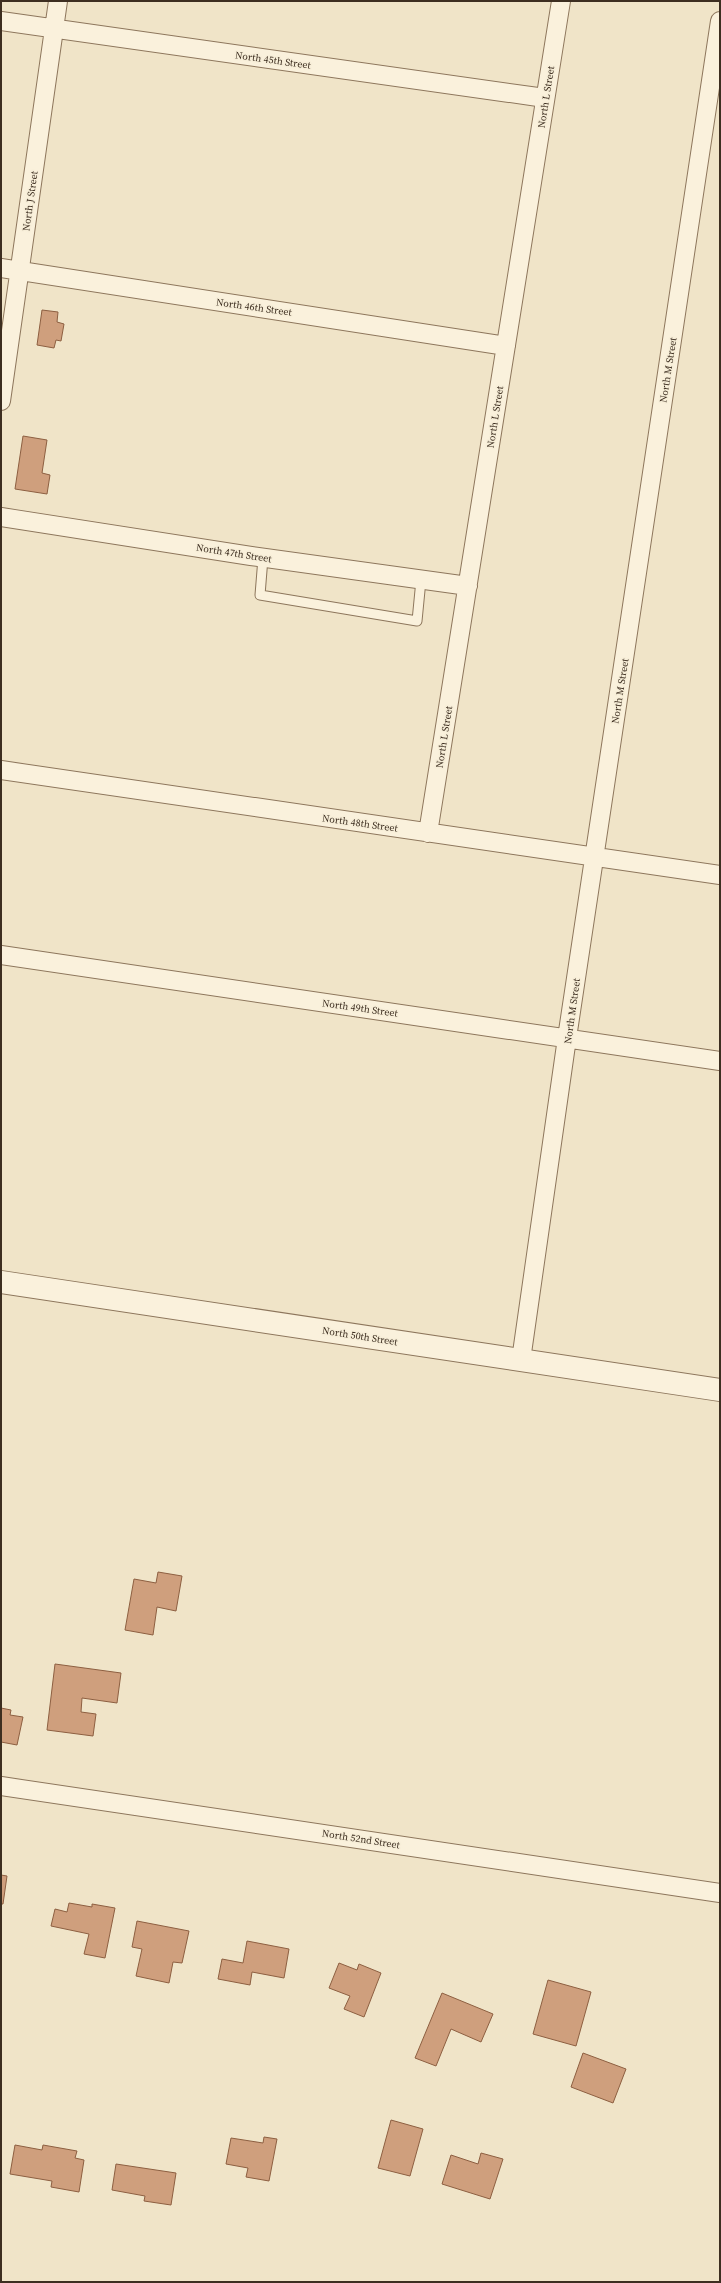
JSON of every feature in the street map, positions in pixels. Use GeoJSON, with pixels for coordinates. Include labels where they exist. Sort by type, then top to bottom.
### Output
{"type":"FeatureCollection","features":[{"type":"Feature","properties":{"kind":"street","name":"North J Street"},"geometry":{"type":"LineString","coordinates":[[1,401],[58,1]]}},
{"type":"Feature","properties":{"kind":"street","name":"North L Street"},"geometry":{"type":"LineString","coordinates":[[428,832],[561,1]]}},
{"type":"Feature","properties":{"kind":"street","name":"North 45th Street"},"geometry":{"type":"LineString","coordinates":[[1,21],[545,98]]}},
{"type":"Feature","properties":{"kind":"street","name":"North M Street"},"geometry":{"type":"LineString","coordinates":[[521,1360],[567,1038],[720,21]]}},
{"type":"Feature","properties":{"kind":"street","name":"North 46th Street"},"geometry":{"type":"LineString","coordinates":[[1,268],[506,346]]}},
{"type":"Feature","properties":{"kind":"street","name":"North 47th Street"},"geometry":{"type":"LineString","coordinates":[[1,517],[263,558],[468,586]]}},
{"type":"Feature","properties":{"kind":"street","name":"North 48th Street"},"geometry":{"type":"LineString","coordinates":[[1,770],[720,875]]}},
{"type":"Feature","properties":{"kind":"street","name":"North 49th Street"},"geometry":{"type":"LineString","coordinates":[[1,955],[720,1061]]}},
{"type":"Feature","properties":{"kind":"street","name":"North 50th Street"},"geometry":{"type":"LineString","coordinates":[[1,1282],[720,1390]]}},
{"type":"Feature","properties":{"kind":"street","name":"North 52nd Street"},"geometry":{"type":"LineString","coordinates":[[1,1786],[720,1893]]}},
{"type":"Feature","properties":{"kind":"lane"},"geometry":{"type":"LineString","coordinates":[[263,558],[260,594],[417,621],[421,580]]}},
{"type":"Feature","properties":{"kind":"building"},"geometry":{"type":"Polygon","coordinates":[[[42,310],[58,312],[57,322],[64,324],[61,341],[56,340],[54,348],[37,345],[42,310]]]}},
{"type":"Feature","properties":{"kind":"building"},"geometry":{"type":"Polygon","coordinates":[[[23,436],[47,440],[42,473],[50,475],[47,494],[15,489],[23,436]]]}},
{"type":"Feature","properties":{"kind":"building"},"geometry":{"type":"Polygon","coordinates":[[[158,1572],[182,1576],[176,1611],[157,1607],[153,1635],[125,1630],[134,1579],[156,1583],[158,1572]]]}},
{"type":"Feature","properties":{"kind":"building"},"geometry":{"type":"Polygon","coordinates":[[[55,1664],[121,1673],[117,1703],[82,1698],[81,1712],[96,1714],[93,1736],[47,1730],[55,1664]]]}},
{"type":"Feature","properties":{"kind":"building"},"geometry":{"type":"Polygon","coordinates":[[[1,1708],[11,1710],[10,1715],[23,1717],[17,1745],[1,1742],[1,1708]]]}},
{"type":"Feature","properties":{"kind":"building"},"geometry":{"type":"Polygon","coordinates":[[[1,1875],[7,1876],[3,1904],[1,1904],[1,1875]]]}},
{"type":"Feature","properties":{"kind":"building"},"geometry":{"type":"Polygon","coordinates":[[[69,1903],[92,1907],[92,1904],[115,1908],[105,1958],[84,1954],[89,1934],[51,1926],[55,1909],[67,1912],[69,1903]]]}},
{"type":"Feature","properties":{"kind":"building"},"geometry":{"type":"Polygon","coordinates":[[[137,1921],[189,1931],[182,1963],[173,1962],[169,1983],[136,1976],[142,1949],[132,1947],[137,1921]]]}},
{"type":"Feature","properties":{"kind":"building"},"geometry":{"type":"Polygon","coordinates":[[[247,1941],[289,1949],[284,1978],[252,1972],[250,1985],[218,1979],[222,1959],[243,1963],[247,1941]]]}},
{"type":"Feature","properties":{"kind":"building"},"geometry":{"type":"Polygon","coordinates":[[[339,1963],[357,1970],[359,1964],[381,1973],[364,2017],[344,2009],[350,1996],[329,1988],[339,1963]]]}},
{"type":"Feature","properties":{"kind":"building"},"geometry":{"type":"Polygon","coordinates":[[[548,1980],[591,1992],[576,2046],[533,2034],[548,1980]]]}},
{"type":"Feature","properties":{"kind":"building"},"geometry":{"type":"Polygon","coordinates":[[[442,1993],[493,2014],[481,2042],[451,2029],[436,2066],[415,2058],[442,1993]]]}},
{"type":"Feature","properties":{"kind":"building"},"geometry":{"type":"Polygon","coordinates":[[[583,2053],[626,2069],[613,2103],[571,2087],[583,2053]]]}},
{"type":"Feature","properties":{"kind":"building"},"geometry":{"type":"Polygon","coordinates":[[[391,2120],[423,2129],[410,2176],[378,2168],[391,2120]]]}},
{"type":"Feature","properties":{"kind":"building"},"geometry":{"type":"Polygon","coordinates":[[[264,2137],[277,2139],[269,2181],[246,2177],[248,2168],[226,2164],[231,2138],[263,2143],[264,2137]]]}},
{"type":"Feature","properties":{"kind":"building"},"geometry":{"type":"Polygon","coordinates":[[[15,2145],[42,2150],[43,2145],[77,2151],[75,2158],[84,2160],[79,2192],[51,2187],[52,2181],[10,2174],[15,2145]]]}},
{"type":"Feature","properties":{"kind":"building"},"geometry":{"type":"Polygon","coordinates":[[[481,2153],[503,2159],[490,2199],[442,2184],[451,2155],[478,2164],[481,2153]]]}},
{"type":"Feature","properties":{"kind":"building"},"geometry":{"type":"Polygon","coordinates":[[[116,2164],[176,2173],[171,2205],[144,2201],[145,2196],[112,2190],[116,2164]]]}}]}
